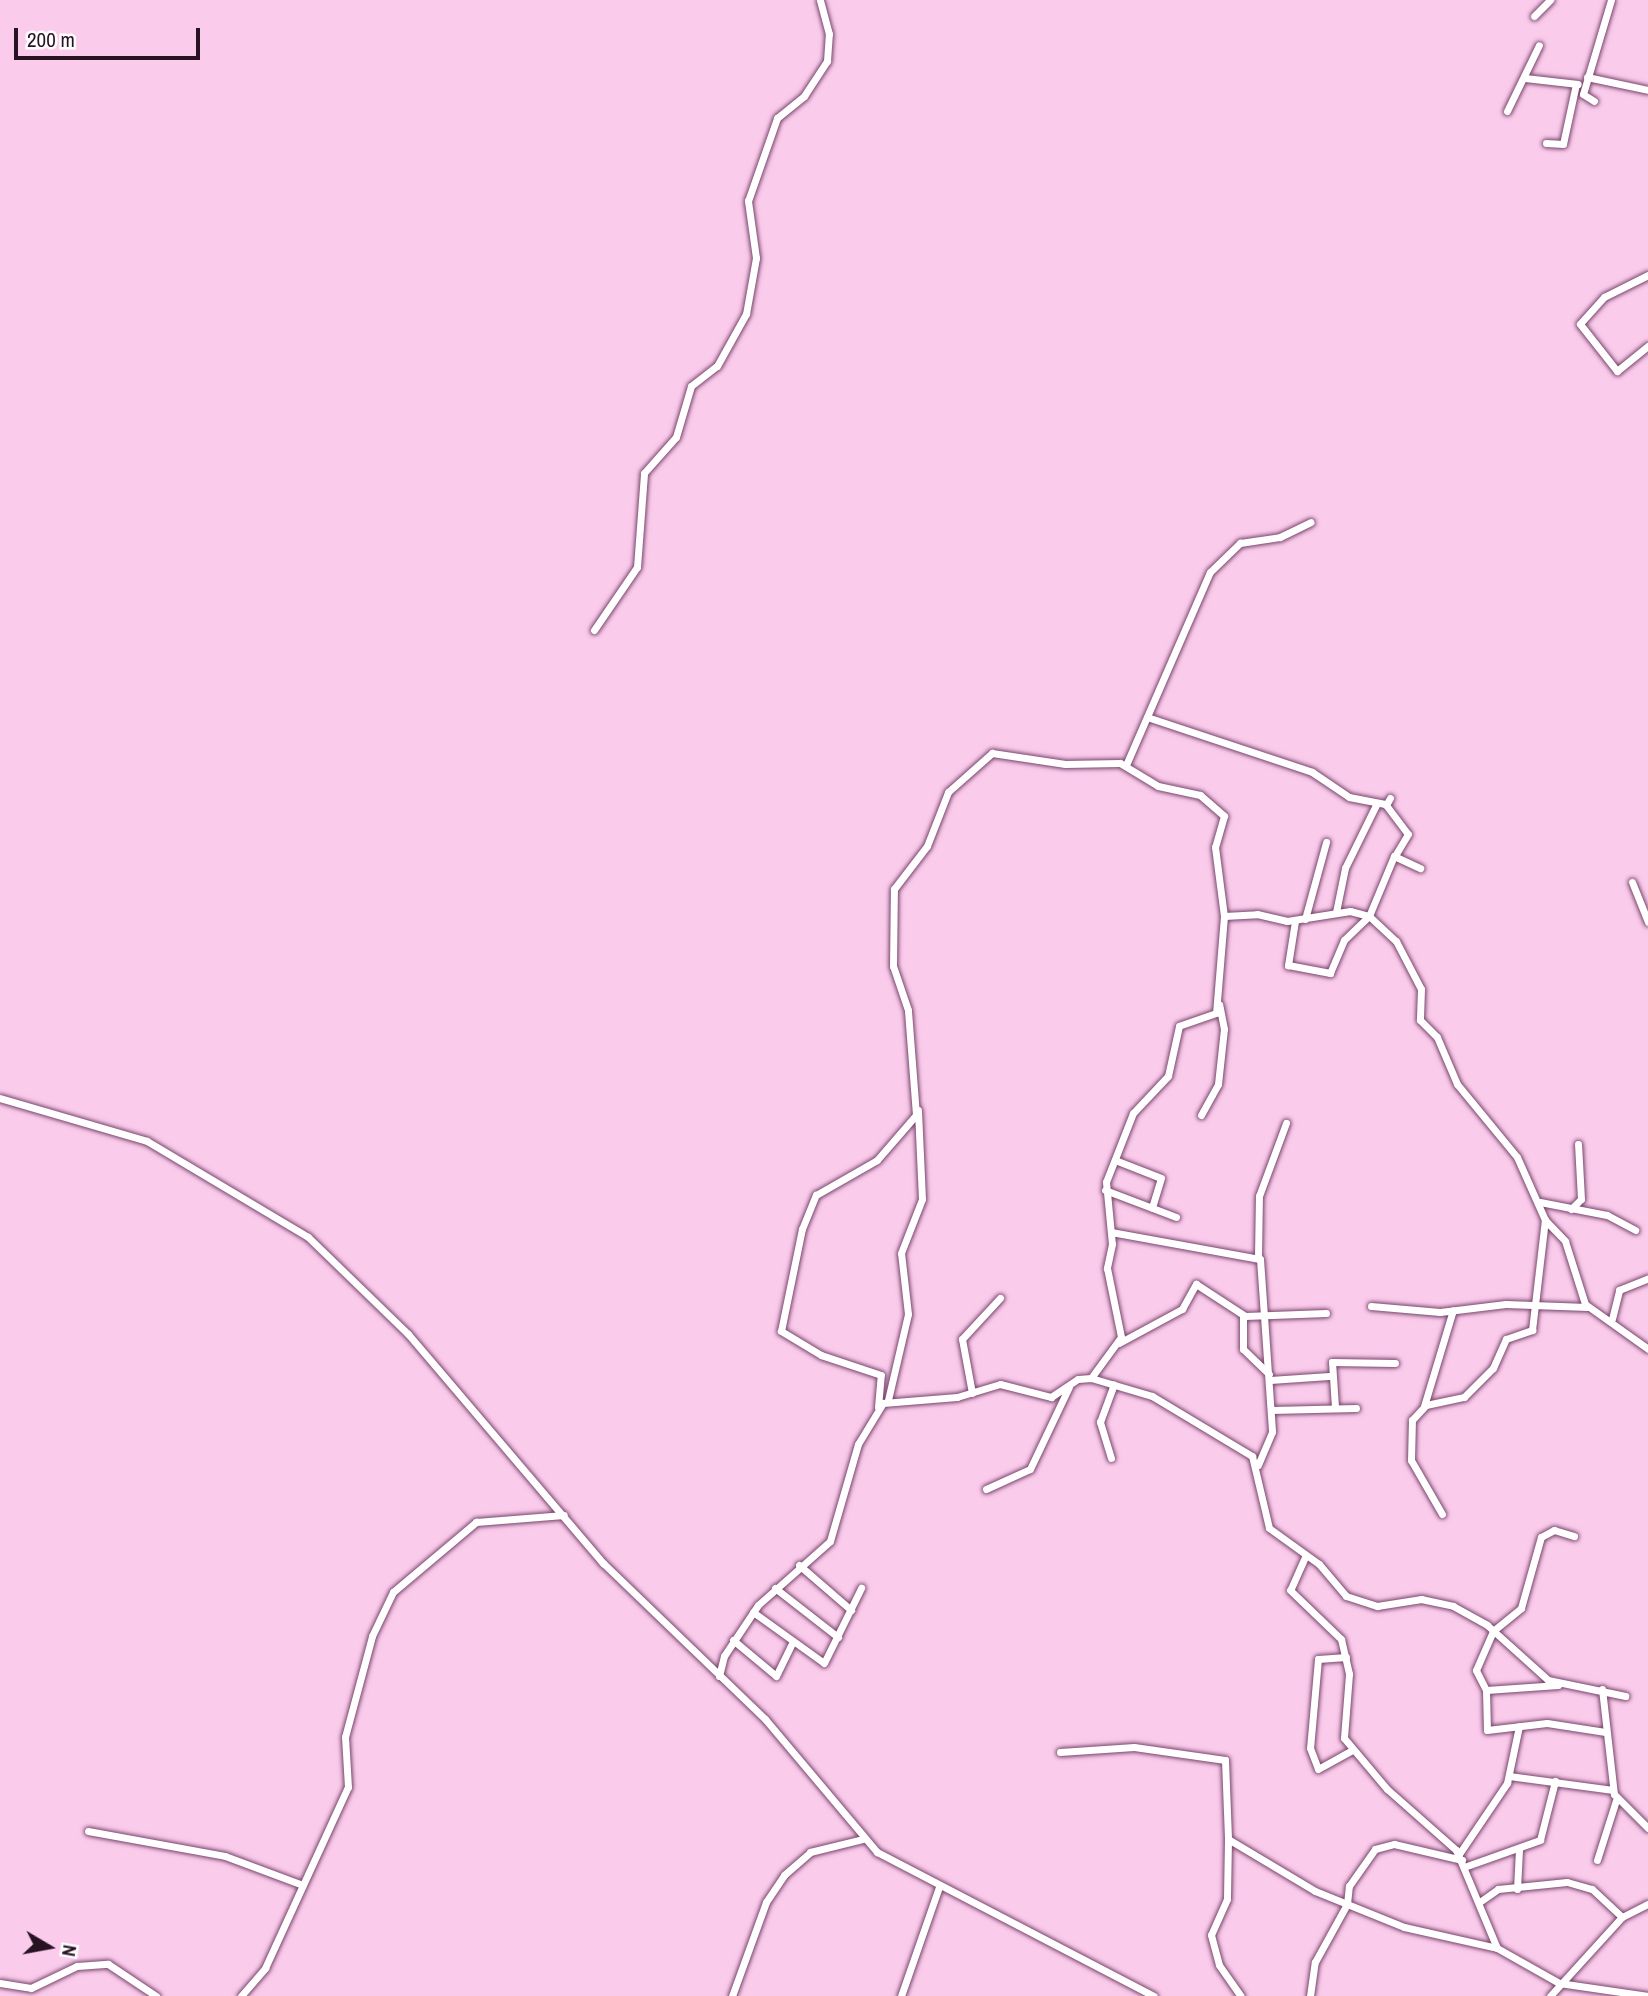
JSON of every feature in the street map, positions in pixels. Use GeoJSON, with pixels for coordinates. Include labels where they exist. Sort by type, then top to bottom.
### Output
{"type":"FeatureCollection","features":[{"type":"Feature","properties":{"kind":"street"},"geometry":{"type":"LineString","coordinates":[[594,630],[637,567],[644,472],[676,437],[691,386],[717,366],[746,314],[756,258],[748,201],[777,118],[804,96],[826,63],[829,34],[820,0]]}},
{"type":"Feature","properties":{"kind":"street"},"geometry":{"type":"LineString","coordinates":[[1534,16],[1550,0]]}},
{"type":"Feature","properties":{"kind":"street"},"geometry":{"type":"LineString","coordinates":[[1594,101],[1584,96],[1586,81],[1611,0]]}},
{"type":"Feature","properties":{"kind":"street"},"geometry":{"type":"LineString","coordinates":[[1507,111],[1539,45]]}},
{"type":"Feature","properties":{"kind":"street"},"geometry":{"type":"LineString","coordinates":[[1525,78],[1576,84],[1586,81],[1648,90]]}},
{"type":"Feature","properties":{"kind":"street"},"geometry":{"type":"LineString","coordinates":[[1546,143],[1563,144],[1576,84]]}},
{"type":"Feature","properties":{"kind":"street"},"geometry":{"type":"LineString","coordinates":[[1648,275],[1604,297],[1580,324],[1617,371],[1648,346]]}},
{"type":"Feature","properties":{"kind":"street"},"geometry":{"type":"LineString","coordinates":[[1126,765],[1170,653],[1201,603],[1213,568],[1240,543],[1280,537],[1311,522]]}},
{"type":"Feature","properties":{"kind":"street"},"geometry":{"type":"LineString","coordinates":[[1147,717],[1310,772],[1349,797],[1384,802],[1408,833],[1396,854],[1370,916],[1346,938],[1328,974],[1288,965],[1295,921]]}},
{"type":"Feature","properties":{"kind":"street"},"geometry":{"type":"LineString","coordinates":[[888,1401],[908,1314],[901,1254],[922,1199],[918,1109],[907,1062],[908,1010],[892,966],[894,891],[927,846],[946,795],[992,753],[1126,765],[1152,784],[1200,794],[1222,811],[1215,885],[1224,916],[1218,1000],[1213,1017],[1179,1026],[1168,1076],[1137,1107],[1105,1190],[1111,1232],[1107,1268],[1118,1343]]}},
{"type":"Feature","properties":{"kind":"street"},"geometry":{"type":"LineString","coordinates":[[1336,912],[1345,868],[1384,802]]}},
{"type":"Feature","properties":{"kind":"street"},"geometry":{"type":"LineString","coordinates":[[1305,919],[1326,842]]}},
{"type":"Feature","properties":{"kind":"street"},"geometry":{"type":"LineString","coordinates":[[1396,854],[1420,868]]}},
{"type":"Feature","properties":{"kind":"street"},"geometry":{"type":"LineString","coordinates":[[1632,882],[1648,922]]}},
{"type":"Feature","properties":{"kind":"street"},"geometry":{"type":"LineString","coordinates":[[1224,916],[1295,921],[1336,912],[1370,916],[1399,945],[1421,989],[1420,1020],[1437,1037],[1451,1075],[1507,1141],[1540,1202],[1545,1220],[1531,1332],[1506,1339],[1493,1368],[1467,1394],[1424,1406]]}},
{"type":"Feature","properties":{"kind":"street"},"geometry":{"type":"LineString","coordinates":[[1201,1115],[1218,1084],[1224,1029],[1218,1000]]}},
{"type":"Feature","properties":{"kind":"street"},"geometry":{"type":"LineString","coordinates":[[0,1098],[146,1141],[299,1230],[403,1328],[603,1563],[765,1719],[863,1839],[939,1887],[966,1894],[1042,1942],[1154,1996]]}},
{"type":"Feature","properties":{"kind":"street"},"geometry":{"type":"LineString","coordinates":[[719,1676],[733,1640],[753,1612],[775,1587],[832,1539],[850,1465],[878,1407],[881,1375],[821,1355],[781,1331],[816,1195],[883,1156],[918,1109]]}},
{"type":"Feature","properties":{"kind":"street"},"geometry":{"type":"LineString","coordinates":[[1258,1466],[1271,1437],[1267,1317],[1258,1257],[1259,1196],[1286,1123]]}},
{"type":"Feature","properties":{"kind":"street"},"geometry":{"type":"LineString","coordinates":[[1570,1209],[1581,1199],[1578,1144]]}},
{"type":"Feature","properties":{"kind":"street"},"geometry":{"type":"LineString","coordinates":[[1115,1160],[1161,1178],[1152,1208]]}},
{"type":"Feature","properties":{"kind":"street"},"geometry":{"type":"LineString","coordinates":[[1105,1190],[1175,1217]]}},
{"type":"Feature","properties":{"kind":"street"},"geometry":{"type":"LineString","coordinates":[[1540,1202],[1607,1215],[1635,1230]]}},
{"type":"Feature","properties":{"kind":"street"},"geometry":{"type":"LineString","coordinates":[[1545,1220],[1565,1241],[1587,1307]]}},
{"type":"Feature","properties":{"kind":"street"},"geometry":{"type":"LineString","coordinates":[[1111,1232],[1165,1246],[1219,1247],[1258,1257]]}},
{"type":"Feature","properties":{"kind":"street"},"geometry":{"type":"LineString","coordinates":[[1612,1319],[1619,1290],[1648,1278]]}},
{"type":"Feature","properties":{"kind":"street"},"geometry":{"type":"LineString","coordinates":[[1091,1378],[1118,1343],[1182,1310],[1196,1284],[1243,1316],[1326,1313]]}},
{"type":"Feature","properties":{"kind":"street"},"geometry":{"type":"LineString","coordinates":[[972,1393],[962,1339],[1000,1298]]}},
{"type":"Feature","properties":{"kind":"street"},"geometry":{"type":"LineString","coordinates":[[1371,1306],[1453,1310],[1587,1307],[1612,1319],[1648,1349]]}},
{"type":"Feature","properties":{"kind":"street"},"geometry":{"type":"LineString","coordinates":[[1442,1514],[1411,1460],[1411,1424],[1424,1406],[1453,1310]]}},
{"type":"Feature","properties":{"kind":"street"},"geometry":{"type":"LineString","coordinates":[[1243,1316],[1243,1349],[1269,1377],[1329,1376]]}},
{"type":"Feature","properties":{"kind":"street"},"geometry":{"type":"LineString","coordinates":[[1335,1407],[1329,1376],[1334,1361],[1395,1363]]}},
{"type":"Feature","properties":{"kind":"street"},"geometry":{"type":"LineString","coordinates":[[878,1407],[888,1401],[972,1393],[1002,1384],[1048,1397],[1071,1384],[1091,1378],[1157,1399],[1249,1453],[1258,1466],[1266,1522],[1362,1603],[1429,1600],[1468,1612],[1548,1680],[1560,1684]]}},
{"type":"Feature","properties":{"kind":"street"},"geometry":{"type":"LineString","coordinates":[[986,1489],[1030,1469],[1071,1384]]}},
{"type":"Feature","properties":{"kind":"street"},"geometry":{"type":"LineString","coordinates":[[1111,1458],[1100,1422],[1114,1384]]}},
{"type":"Feature","properties":{"kind":"street"},"geometry":{"type":"LineString","coordinates":[[1271,1410],[1356,1408]]}},
{"type":"Feature","properties":{"kind":"street"},"geometry":{"type":"LineString","coordinates":[[241,1996],[265,1968],[349,1783],[344,1738],[372,1636],[394,1591],[476,1522],[564,1515]]}},
{"type":"Feature","properties":{"kind":"street"},"geometry":{"type":"LineString","coordinates":[[1574,1536],[1553,1530],[1542,1535],[1521,1608],[1493,1631],[1476,1670],[1486,1689],[1487,1730],[1547,1723],[1605,1732]]}},
{"type":"Feature","properties":{"kind":"street"},"geometry":{"type":"LineString","coordinates":[[1305,1557],[1291,1592],[1336,1630],[1346,1657],[1342,1731],[1352,1750],[1462,1860],[1481,1901],[1497,1948]]}},
{"type":"Feature","properties":{"kind":"street"},"geometry":{"type":"LineString","coordinates":[[799,1566],[851,1610]]}},
{"type":"Feature","properties":{"kind":"street"},"geometry":{"type":"LineString","coordinates":[[775,1587],[838,1637]]}},
{"type":"Feature","properties":{"kind":"street"},"geometry":{"type":"LineString","coordinates":[[753,1612],[792,1643],[824,1663],[861,1588]]}},
{"type":"Feature","properties":{"kind":"street"},"geometry":{"type":"LineString","coordinates":[[733,1640],[776,1676],[792,1643]]}},
{"type":"Feature","properties":{"kind":"street"},"geometry":{"type":"LineString","coordinates":[[1346,1657],[1318,1659],[1310,1748],[1318,1769],[1352,1750]]}},
{"type":"Feature","properties":{"kind":"street"},"geometry":{"type":"LineString","coordinates":[[1486,1689],[1560,1684],[1602,1689],[1625,1696]]}},
{"type":"Feature","properties":{"kind":"street"},"geometry":{"type":"LineString","coordinates":[[1602,1689],[1613,1790],[1616,1799],[1648,1828]]}},
{"type":"Feature","properties":{"kind":"street"},"geometry":{"type":"LineString","coordinates":[[1462,1860],[1509,1776],[1513,1733],[1520,1726]]}},
{"type":"Feature","properties":{"kind":"street"},"geometry":{"type":"LineString","coordinates":[[1060,1752],[1134,1747],[1226,1760],[1227,1899],[1211,1935],[1219,1965],[1241,1996]]}},
{"type":"Feature","properties":{"kind":"street"},"geometry":{"type":"LineString","coordinates":[[1509,1776],[1613,1790]]}},
{"type":"Feature","properties":{"kind":"street"},"geometry":{"type":"LineString","coordinates":[[1310,1996],[1313,1967],[1347,1904],[1349,1886],[1378,1847],[1426,1849],[1462,1860],[1519,1849],[1543,1836],[1555,1781]]}},
{"type":"Feature","properties":{"kind":"street"},"geometry":{"type":"LineString","coordinates":[[1597,1860],[1616,1799]]}},
{"type":"Feature","properties":{"kind":"street"},"geometry":{"type":"LineString","coordinates":[[88,1831],[234,1858],[303,1885]]}},
{"type":"Feature","properties":{"kind":"street"},"geometry":{"type":"LineString","coordinates":[[732,1996],[766,1902],[784,1875],[810,1852],[863,1839]]}},
{"type":"Feature","properties":{"kind":"street"},"geometry":{"type":"LineString","coordinates":[[1228,1839],[1347,1904],[1413,1930],[1497,1948],[1561,1983],[1648,1996]]}},
{"type":"Feature","properties":{"kind":"street"},"geometry":{"type":"LineString","coordinates":[[1517,1889],[1519,1849]]}},
{"type":"Feature","properties":{"kind":"street"},"geometry":{"type":"LineString","coordinates":[[1481,1901],[1496,1889],[1517,1889],[1551,1881],[1577,1884],[1594,1890],[1622,1917]]}},
{"type":"Feature","properties":{"kind":"street"},"geometry":{"type":"LineString","coordinates":[[901,1996],[939,1887]]}},
{"type":"Feature","properties":{"kind":"street"},"geometry":{"type":"LineString","coordinates":[[1550,1996],[1622,1917],[1648,1904]]}},
{"type":"Feature","properties":{"kind":"street"},"geometry":{"type":"LineString","coordinates":[[0,1983],[31,1988],[77,1966],[108,1964],[156,1996]]}}]}
